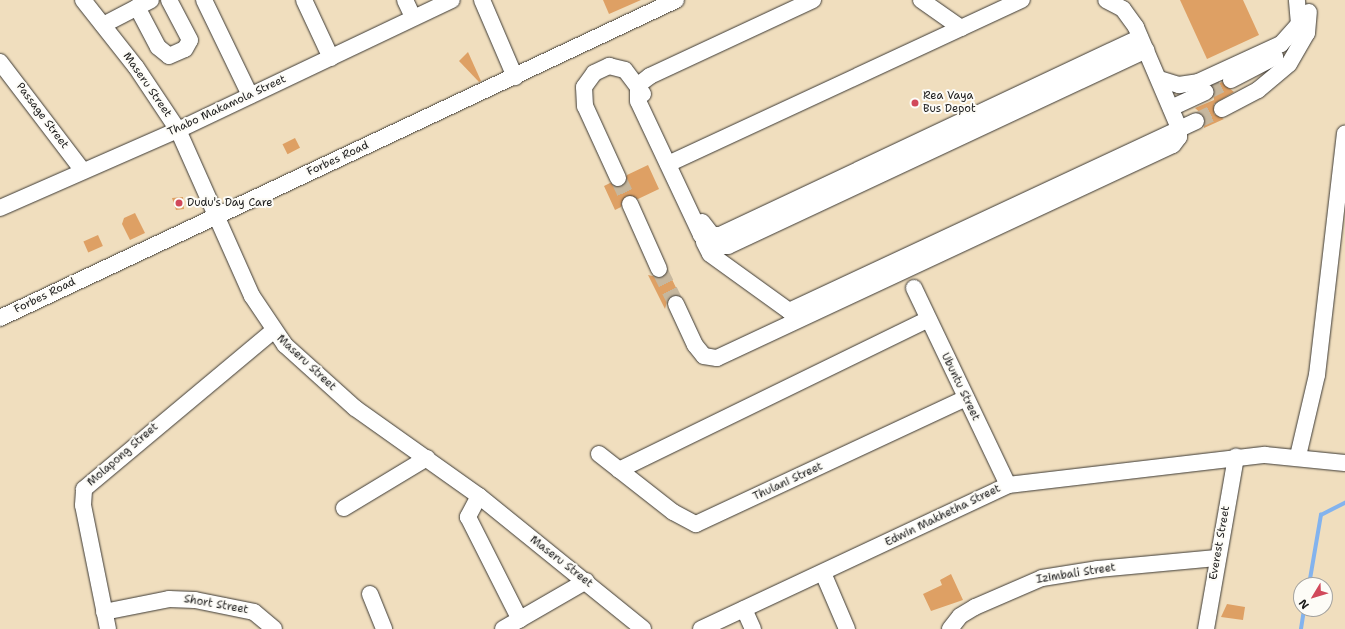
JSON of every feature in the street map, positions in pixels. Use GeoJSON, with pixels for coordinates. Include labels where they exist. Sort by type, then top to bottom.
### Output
{"type":"FeatureCollection","features":[{"type":"Feature","properties":{"kind":"street","name":"Maseru Street"},"geometry":{"type":"LineString","coordinates":[[84,0],[104,25],[178,130],[215,215],[222,236],[273,331],[355,408],[479,496],[586,581],[643,629]]}},
{"type":"Feature","properties":{"kind":"street"},"geometry":{"type":"LineString","coordinates":[[104,25],[151,0]]}},
{"type":"Feature","properties":{"kind":"street"},"geometry":{"type":"LineString","coordinates":[[137,7],[158,47],[169,56],[185,49],[190,40],[169,0]]}},
{"type":"Feature","properties":{"kind":"street"},"geometry":{"type":"LineString","coordinates":[[204,0],[250,95]]}},
{"type":"Feature","properties":{"kind":"street"},"geometry":{"type":"LineString","coordinates":[[304,0],[331,58]]}},
{"type":"Feature","properties":{"kind":"street"},"geometry":{"type":"LineString","coordinates":[[405,0],[413,17]]}},
{"type":"Feature","properties":{"kind":"street","name":"Thabo Makamola Street"},"geometry":{"type":"LineString","coordinates":[[0,208],[178,130],[331,58],[413,17],[452,0]]}},
{"type":"Feature","properties":{"kind":"street"},"geometry":{"type":"LineString","coordinates":[[482,0],[515,76]]}},
{"type":"Feature","properties":{"kind":"street","name":"Forbes Road"},"geometry":{"type":"LineString","coordinates":[[0,318],[215,215],[676,0]]}},
{"type":"Feature","properties":{"kind":"street"},"geometry":{"type":"LineString","coordinates":[[638,85],[813,0]]}},
{"type":"Feature","properties":{"kind":"street"},"geometry":{"type":"LineString","coordinates":[[922,0],[961,28]]}},
{"type":"Feature","properties":{"kind":"street"},"geometry":{"type":"LineString","coordinates":[[671,162],[1022,0]]}},
{"type":"Feature","properties":{"kind":"street"},"geometry":{"type":"LineString","coordinates":[[676,304],[695,345],[704,356],[717,358],[1174,145],[1179,138],[1180,128],[1132,18],[1106,0]]}},
{"type":"Feature","properties":{"kind":"street"},"geometry":{"type":"LineString","coordinates":[[1231,80],[1274,58],[1288,45],[1299,24],[1297,0]]}},
{"type":"Feature","properties":{"kind":"street"},"geometry":{"type":"LineString","coordinates":[[1222,109],[1258,90],[1289,64],[1307,33],[1307,0]]}},
{"type":"Feature","properties":{"kind":"street"},"geometry":{"type":"LineString","coordinates":[[1159,79],[1179,85],[1198,82],[1281,44],[1299,24]]}},
{"type":"Feature","properties":{"kind":"street"},"geometry":{"type":"LineString","coordinates":[[618,178],[585,106],[584,87],[594,72],[609,66],[625,70],[638,85],[638,102],[706,230],[720,235],[1143,43]]}},
{"type":"Feature","properties":{"kind":"street"},"geometry":{"type":"LineString","coordinates":[[700,235],[712,247],[728,246],[1143,43]]}},
{"type":"Feature","properties":{"kind":"street","name":"Passage Street"},"geometry":{"type":"LineString","coordinates":[[0,62],[83,171]]}},
{"type":"Feature","properties":{"kind":"street"},"geometry":{"type":"LineString","coordinates":[[1171,108],[1206,92]]}},
{"type":"Feature","properties":{"kind":"street"},"geometry":{"type":"LineString","coordinates":[[671,162],[700,235],[710,254],[788,311],[1196,120]]}},
{"type":"Feature","properties":{"kind":"street"},"geometry":{"type":"LineString","coordinates":[[1298,456],[1317,375],[1345,134]]}},
{"type":"Feature","properties":{"kind":"street"},"geometry":{"type":"LineString","coordinates":[[630,204],[659,269]]}},
{"type":"Feature","properties":{"kind":"street","name":"Ubuntu Street"},"geometry":{"type":"LineString","coordinates":[[914,288],[1008,485]]}},
{"type":"Feature","properties":{"kind":"street"},"geometry":{"type":"LineString","coordinates":[[619,470],[928,319]]}},
{"type":"Feature","properties":{"kind":"street","name":"Molapong Street"},"geometry":{"type":"LineString","coordinates":[[108,629],[83,509],[84,489],[273,331]]}},
{"type":"Feature","properties":{"kind":"street","name":"Thulani Street"},"geometry":{"type":"LineString","coordinates":[[599,454],[676,515],[696,524],[966,398]]}},
{"type":"Feature","properties":{"kind":"street","name":"Edwin Makhetha Street"},"geometry":{"type":"LineString","coordinates":[[701,629],[1008,485],[1236,457],[1298,456],[1345,464]]}},
{"type":"Feature","properties":{"kind":"street","name":"Everest Street"},"geometry":{"type":"LineString","coordinates":[[1206,629],[1216,558],[1236,457]]}},
{"type":"Feature","properties":{"kind":"street"},"geometry":{"type":"LineString","coordinates":[[344,508],[427,458]]}},
{"type":"Feature","properties":{"kind":"street"},"geometry":{"type":"LineString","coordinates":[[479,496],[468,517],[520,620]]}},
{"type":"Feature","properties":{"kind":"street","name":"Izimbali Street"},"geometry":{"type":"LineString","coordinates":[[950,629],[960,616],[975,607],[1042,578],[1098,569],[1216,558]]}},
{"type":"Feature","properties":{"kind":"street"},"geometry":{"type":"LineString","coordinates":[[823,573],[848,629]]}},
{"type":"Feature","properties":{"kind":"street"},"geometry":{"type":"LineString","coordinates":[[503,629],[586,581]]}},
{"type":"Feature","properties":{"kind":"street"},"geometry":{"type":"LineString","coordinates":[[370,594],[384,629]]}},
{"type":"Feature","properties":{"kind":"street","name":"Short Street"},"geometry":{"type":"LineString","coordinates":[[104,612],[169,599],[195,600],[254,612],[274,629]]}},
{"type":"Feature","properties":{"kind":"street"},"geometry":{"type":"LineString","coordinates":[[744,608],[754,629]]}},
{"type":"Feature","properties":{"kind":"building"},"geometry":{"type":"Polygon","coordinates":[[[603,0],[641,0],[609,14],[603,0]]]}},
{"type":"Feature","properties":{"kind":"building"},"geometry":{"type":"Polygon","coordinates":[[[1180,0],[1243,0],[1259,35],[1207,59],[1180,0]]]}},
{"type":"Feature","properties":{"kind":"building"},"geometry":{"type":"Polygon","coordinates":[[[468,52],[481,81],[479,82],[459,61],[468,52]]]}},
{"type":"Feature","properties":{"kind":"building"},"geometry":{"type":"Polygon","coordinates":[[[1222,82],[1234,92],[1214,104],[1214,114],[1224,119],[1204,128],[1205,117],[1195,108],[1214,100],[1213,86],[1222,82]]]}},
{"type":"Feature","properties":{"kind":"building"},"geometry":{"type":"Polygon","coordinates":[[[295,138],[300,148],[288,154],[283,144],[295,138]]]}},
{"type":"Feature","properties":{"kind":"building"},"geometry":{"type":"Polygon","coordinates":[[[648,165],[659,189],[638,199],[626,196],[621,207],[615,210],[604,186],[610,183],[622,186],[627,175],[648,165]]]}},
{"type":"Feature","properties":{"kind":"building","name":"Dudu's Day Care"},"geometry":{"type":"Polygon","coordinates":[[[183,197],[184,209],[176,210],[172,198],[183,197]]]}},
{"type":"Feature","properties":{"kind":"building"},"geometry":{"type":"Polygon","coordinates":[[[135,213],[145,233],[130,240],[122,224],[124,218],[135,213]]]}},
{"type":"Feature","properties":{"kind":"building"},"geometry":{"type":"Polygon","coordinates":[[[98,235],[103,246],[88,252],[83,242],[98,235]]]}},
{"type":"Feature","properties":{"kind":"building"},"geometry":{"type":"Polygon","coordinates":[[[668,271],[680,296],[668,298],[665,309],[648,275],[662,278],[668,271]]]}},
{"type":"Feature","properties":{"kind":"building"},"geometry":{"type":"Polygon","coordinates":[[[951,574],[963,600],[931,611],[923,594],[942,585],[940,580],[951,574]]]}},
{"type":"Feature","properties":{"kind":"building"},"geometry":{"type":"Polygon","coordinates":[[[1227,604],[1245,607],[1243,620],[1221,617],[1227,604]]]}},
{"type":"Feature","properties":{"kind":"waterway"},"geometry":{"type":"LineString","coordinates":[[1310,577],[1321,515],[1345,503]]}},
{"type":"Feature","properties":{"kind":"waterway"},"geometry":{"type":"LineString","coordinates":[[1301,629],[1303,617]]}},
{"type":"Feature","properties":{"kind":"tunnel"},"geometry":{"type":"LineString","coordinates":[[1206,92],[1231,80]]}},
{"type":"Feature","properties":{"kind":"tunnel"},"geometry":{"type":"LineString","coordinates":[[1196,121],[1222,109]]}},
{"type":"Feature","properties":{"kind":"tunnel"},"geometry":{"type":"LineString","coordinates":[[618,178],[630,204]]}},
{"type":"Feature","properties":{"kind":"tunnel"},"geometry":{"type":"LineString","coordinates":[[659,269],[676,304]]}},
{"type":"Feature","properties":{"kind":"place","name":"Rea Vaya Bus Depot"},"geometry":{"type":"Point","coordinates":[915,103]}},
{"type":"Feature","properties":{"kind":"place","name":"Dudu's Day Care"},"geometry":{"type":"Point","coordinates":[179,203]}}]}
